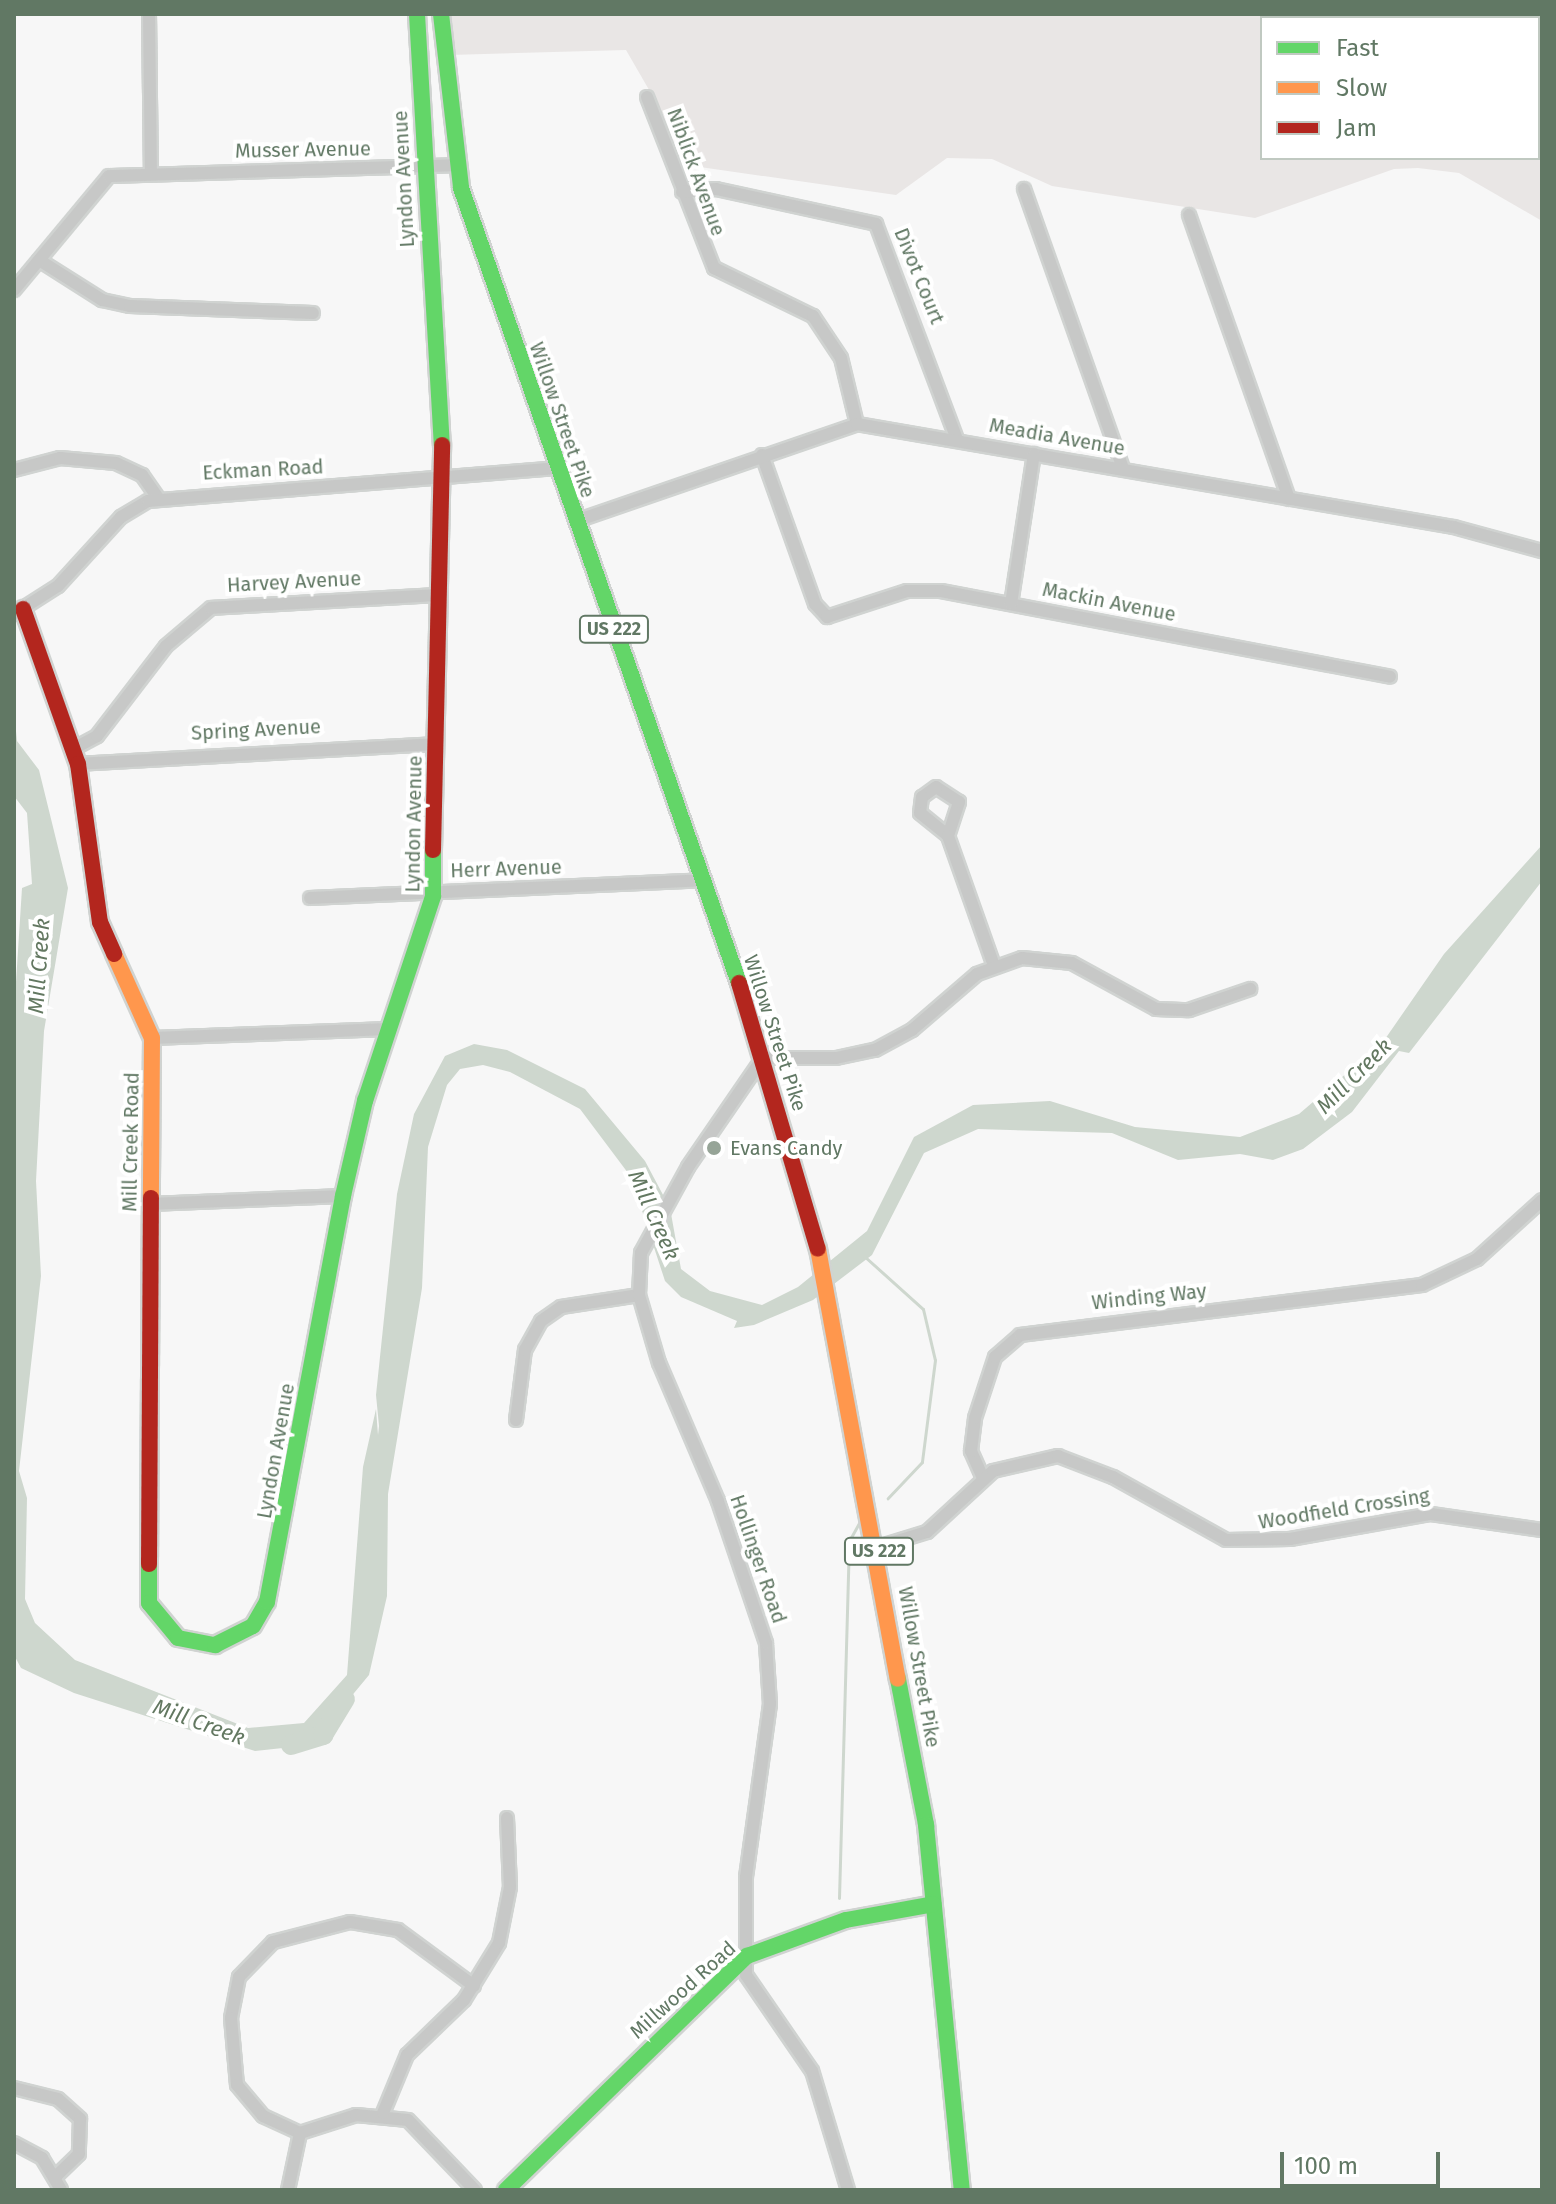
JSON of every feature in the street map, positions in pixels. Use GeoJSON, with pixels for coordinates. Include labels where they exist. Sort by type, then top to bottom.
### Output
{"type":"FeatureCollection","features":[{"type":"Feature","properties":{"kind":"main road","name":"Lyndon Avenue"},"geometry":{"type":"LineString","coordinates":[[224,1642],[253,1626],[267,1602],[343,1196],[389,1029],[433,892],[436,595],[445,479],[421,169],[417,14]]}},
{"type":"Feature","properties":{"kind":"main road","name":"Willow Street Pike"},"geometry":{"type":"LineString","coordinates":[[441,14],[455,165],[763,1058],[816,1240],[878,1547],[934,1904],[962,2190]]}},
{"type":"Feature","properties":{"kind":"main road","name":"Mill Creek Road"},"geometry":{"type":"LineString","coordinates":[[18,611],[76,757],[100,922],[152,1038],[145,1581],[153,1612],[169,1633],[190,1643],[224,1642]]}},
{"type":"Feature","properties":{"kind":"main road","name":"Millwood Road"},"geometry":{"type":"LineString","coordinates":[[506,2190],[747,1956],[846,1920],[934,1904]]}},
{"type":"Feature","properties":{"kind":"street"},"geometry":{"type":"LineString","coordinates":[[149,14],[151,173]]}},
{"type":"Feature","properties":{"kind":"street","name":"Niblick Avenue"},"geometry":{"type":"LineString","coordinates":[[647,97],[682,192],[722,276],[789,301],[826,330],[841,358],[857,424]]}},
{"type":"Feature","properties":{"kind":"street","name":"Musser Avenue"},"geometry":{"type":"LineString","coordinates":[[14,290],[103,179],[151,173],[421,169],[455,165]]}},
{"type":"Feature","properties":{"kind":"street","name":"Divot Court"},"geometry":{"type":"LineString","coordinates":[[682,192],[716,189],[876,224],[957,440]]}},
{"type":"Feature","properties":{"kind":"street"},"geometry":{"type":"LineString","coordinates":[[1024,189],[1123,469]]}},
{"type":"Feature","properties":{"kind":"street"},"geometry":{"type":"LineString","coordinates":[[1189,215],[1289,499]]}},
{"type":"Feature","properties":{"kind":"street"},"geometry":{"type":"LineString","coordinates":[[39,260],[102,300],[130,306],[313,313]]}},
{"type":"Feature","properties":{"kind":"street","name":"Meadia Avenue"},"geometry":{"type":"LineString","coordinates":[[576,521],[857,424],[1454,527],[1542,551]]}},
{"type":"Feature","properties":{"kind":"street"},"geometry":{"type":"LineString","coordinates":[[1011,604],[1034,454]]}},
{"type":"Feature","properties":{"kind":"street","name":"Mackin Avenue"},"geometry":{"type":"LineString","coordinates":[[762,455],[823,615],[917,589],[1011,604],[1390,677]]}},
{"type":"Feature","properties":{"kind":"street"},"geometry":{"type":"LineString","coordinates":[[14,470],[60,458],[116,463],[142,475],[158,498]]}},
{"type":"Feature","properties":{"kind":"street","name":"Eckman Road"},"geometry":{"type":"LineString","coordinates":[[18,611],[58,586],[121,517],[158,498],[445,479],[557,468]]}},
{"type":"Feature","properties":{"kind":"street","name":"Harvey Avenue"},"geometry":{"type":"LineString","coordinates":[[76,757],[97,736],[166,646],[211,608],[436,595]]}},
{"type":"Feature","properties":{"kind":"street","name":"Spring Avenue"},"geometry":{"type":"LineString","coordinates":[[76,757],[436,744]]}},
{"type":"Feature","properties":{"kind":"street"},"geometry":{"type":"LineString","coordinates":[[948,836],[994,966]]}},
{"type":"Feature","properties":{"kind":"street","name":"Herr Avenue"},"geometry":{"type":"LineString","coordinates":[[310,898],[703,880]]}},
{"type":"Feature","properties":{"kind":"street"},"geometry":{"type":"LineString","coordinates":[[763,1058],[836,1058],[875,1050],[994,966],[1038,957],[1072,963],[1139,1004],[1171,1011],[1250,989]]}},
{"type":"Feature","properties":{"kind":"street"},"geometry":{"type":"LineString","coordinates":[[152,1038],[389,1029]]}},
{"type":"Feature","properties":{"kind":"street","name":"Hollinger Road"},"geometry":{"type":"LineString","coordinates":[[763,1058],[679,1182],[645,1243],[639,1295],[766,1643],[770,1704],[746,1877],[747,1956],[753,1992],[819,2087],[848,2190]]}},
{"type":"Feature","properties":{"kind":"street"},"geometry":{"type":"LineString","coordinates":[[150,1204],[343,1196]]}},
{"type":"Feature","properties":{"kind":"street","name":"Winding Way"},"geometry":{"type":"LineString","coordinates":[[983,1478],[971,1451],[975,1418],[995,1357],[1020,1335],[1422,1285],[1477,1259],[1542,1200]]}},
{"type":"Feature","properties":{"kind":"street"},"geometry":{"type":"LineString","coordinates":[[516,1420],[525,1350],[541,1321],[561,1307],[639,1295]]}},
{"type":"Feature","properties":{"kind":"street","name":"Woodfield Crossing"},"geometry":{"type":"LineString","coordinates":[[983,1478],[1020,1461],[1072,1459],[1214,1536],[1248,1543],[1431,1514],[1542,1530]]}},
{"type":"Feature","properties":{"kind":"street"},"geometry":{"type":"LineString","coordinates":[[878,1547],[927,1532],[983,1478]]}},
{"type":"Feature","properties":{"kind":"street"},"geometry":{"type":"LineString","coordinates":[[383,2113],[407,2055],[474,1986],[508,1912],[507,1818]]}},
{"type":"Feature","properties":{"kind":"street"},"geometry":{"type":"LineString","coordinates":[[474,1986],[420,1943],[377,1923],[284,1939],[251,1960],[231,2018],[237,2085],[255,2110],[300,2133],[383,2113],[421,2129],[475,2190]]}},
{"type":"Feature","properties":{"kind":"street"},"geometry":{"type":"LineString","coordinates":[[14,2088],[58,2099],[80,2119],[79,2154],[56,2176]]}},
{"type":"Feature","properties":{"kind":"street"},"geometry":{"type":"LineString","coordinates":[[288,2190],[300,2133]]}},
{"type":"Feature","properties":{"kind":"street"},"geometry":{"type":"LineString","coordinates":[[14,2143],[42,2158],[56,2176],[61,2190]]}},
{"type":"Feature","properties":{"kind":"shaded area"},"geometry":{"type":"Polygon","coordinates":[[[450,14],[1542,14],[1542,221],[1459,173],[1418,168],[1394,169],[1255,218],[1052,186],[992,159],[947,158],[896,195],[693,166],[626,50],[450,55],[450,14]]]}},
{"type":"Feature","properties":{"kind":"water","name":"Mill Creek"},"geometry":{"type":"Polygon","coordinates":[[[14,711],[17,741],[39,770],[68,888],[44,1031],[36,1181],[41,1276],[19,1471],[27,1498],[25,1599],[35,1623],[75,1660],[248,1728],[304,1723],[347,1675],[363,1467],[376,1409],[378,1435],[379,1426],[376,1395],[397,1194],[414,1114],[445,1056],[474,1044],[507,1050],[585,1089],[645,1161],[670,1208],[681,1269],[710,1291],[762,1305],[798,1287],[867,1231],[914,1137],[973,1105],[1050,1101],[1135,1127],[1240,1137],[1299,1114],[1383,1042],[1444,954],[1542,845],[1542,881],[1409,1053],[1399,1051],[1352,1112],[1303,1149],[1273,1160],[1240,1154],[1178,1160],[1112,1133],[978,1129],[924,1153],[872,1255],[813,1300],[754,1325],[734,1328],[737,1321],[681,1297],[665,1281],[631,1177],[580,1109],[510,1072],[483,1065],[460,1069],[447,1085],[428,1147],[422,1288],[388,1494],[387,1596],[369,1675],[311,1745],[255,1751],[74,1693],[21,1668],[14,1655],[14,1013],[22,888],[32,884],[27,813],[14,796],[14,711]]]}},
{"type":"Feature","properties":{"kind":"waterway"},"geometry":{"type":"LineString","coordinates":[[864,1256],[923,1309],[935,1360],[922,1462],[888,1498]]}},
{"type":"Feature","properties":{"kind":"waterway"},"geometry":{"type":"LineString","coordinates":[[839,1898],[849,1541],[860,1521]]}},
{"type":"Feature","properties":{"kind":"waterway","name":"Mill Creek"},"geometry":{"type":"LineString","coordinates":[[291,1745],[323,1735],[345,1699]]}},
{"type":"Feature","properties":{"kind":"traffic: fast"},"geometry":{"type":"LineString","coordinates":[[417,14],[442,445]]}},
{"type":"Feature","properties":{"kind":"traffic: fast"},"geometry":{"type":"LineString","coordinates":[[441,14],[461,188],[739,983]]}},
{"type":"Feature","properties":{"kind":"traffic: fast"},"geometry":{"type":"LineString","coordinates":[[149,1564],[149,1603],[178,1638],[215,1645],[253,1626],[267,1602],[343,1196],[365,1101],[433,896],[433,850]]}},
{"type":"Feature","properties":{"kind":"traffic: fast"},"geometry":{"type":"LineString","coordinates":[[898,1679],[926,1825],[962,2190]]}},
{"type":"Feature","properties":{"kind":"traffic: fast"},"geometry":{"type":"LineString","coordinates":[[506,2190],[747,1956],[846,1920],[934,1904]]}},
{"type":"Feature","properties":{"kind":"traffic: slow"},"geometry":{"type":"LineString","coordinates":[[114,954],[152,1038],[151,1198]]}},
{"type":"Feature","properties":{"kind":"traffic: slow"},"geometry":{"type":"LineString","coordinates":[[818,1249],[898,1679]]}},
{"type":"Feature","properties":{"kind":"traffic: jam"},"geometry":{"type":"LineString","coordinates":[[433,850],[442,445]]}},
{"type":"Feature","properties":{"kind":"traffic: jam"},"geometry":{"type":"LineString","coordinates":[[23,609],[78,764],[100,922],[114,954]]}},
{"type":"Feature","properties":{"kind":"traffic: jam"},"geometry":{"type":"LineString","coordinates":[[739,983],[818,1249]]}},
{"type":"Feature","properties":{"kind":"traffic: jam"},"geometry":{"type":"LineString","coordinates":[[149,1564],[151,1198]]}},
{"type":"Feature","properties":{"kind":"place","name":"Evans Candy"},"geometry":{"type":"Point","coordinates":[714,1148]}}]}
